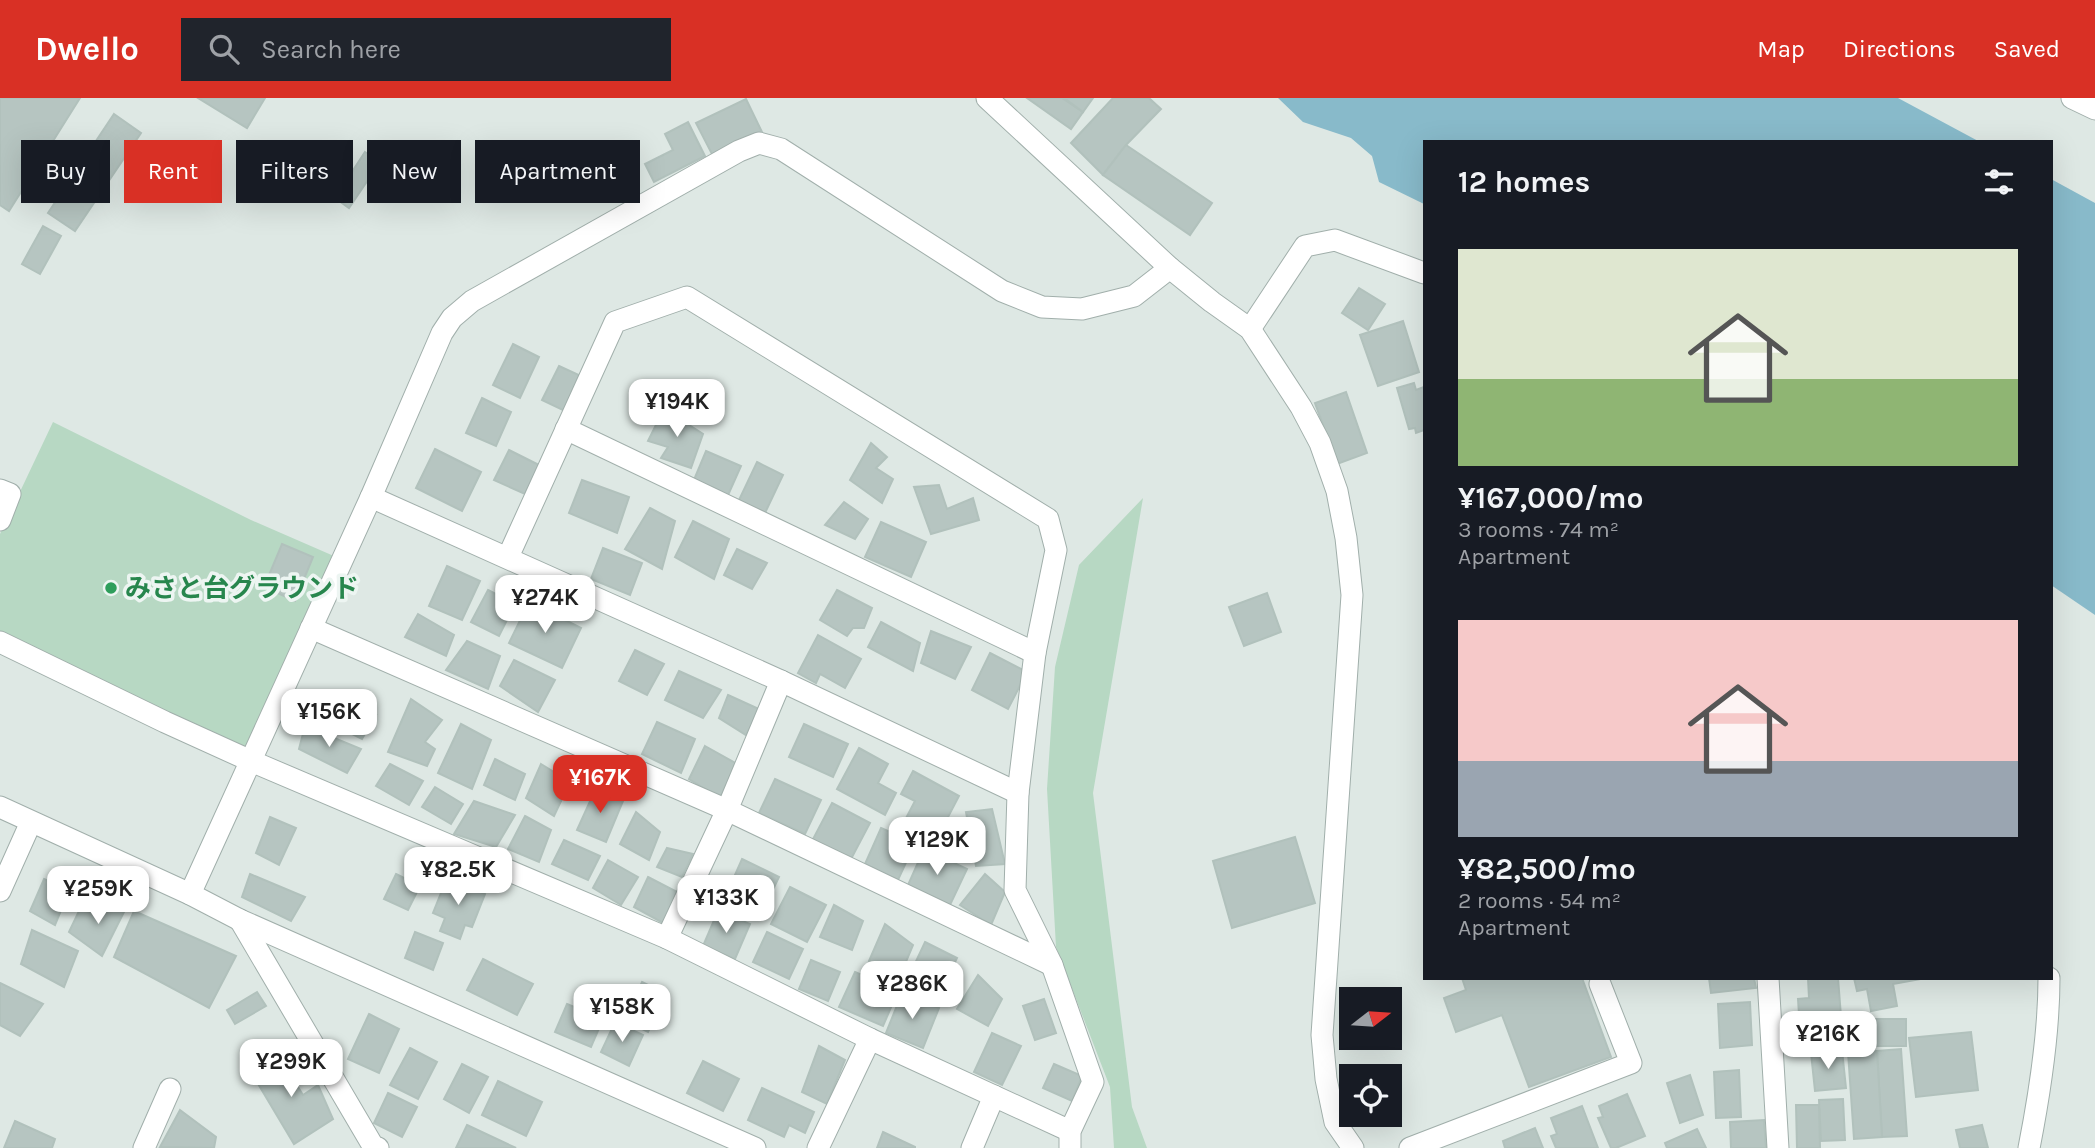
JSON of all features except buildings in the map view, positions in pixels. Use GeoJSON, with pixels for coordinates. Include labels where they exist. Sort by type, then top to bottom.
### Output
{"type":"FeatureCollection","features":[{"type":"Feature","properties":{"kind":"street"},"geometry":{"type":"LineString","coordinates":[[987,98],[1170,268],[1250,329],[1301,407],[1320,443],[1337,491],[1346,538],[1352,595],[1322,1035],[1326,1079],[1335,1122],[1353,1148]]}},
{"type":"Feature","properties":{"kind":"street"},"geometry":{"type":"LineString","coordinates":[[2072,98],[2095,109]]}},
{"type":"Feature","properties":{"kind":"street"},"geometry":{"type":"LineString","coordinates":[[190,894],[371,497],[442,332],[452,318],[472,301],[739,151],[759,143],[781,149],[1002,291],[1042,307],[1082,309],[1134,296],[1170,268]]}},
{"type":"Feature","properties":{"kind":"street"},"geometry":{"type":"LineString","coordinates":[[1250,329],[1306,246],[1335,240],[1423,273]]}},
{"type":"Feature","properties":{"kind":"street"},"geometry":{"type":"LineString","coordinates":[[0,642],[251,761],[667,938],[870,1039],[994,1096],[1070,1139],[1093,1082],[1052,965],[1015,890],[1018,793],[1035,653],[1056,550],[1048,519],[687,298],[615,322],[508,557]]}},
{"type":"Feature","properties":{"kind":"street"},"geometry":{"type":"LineString","coordinates":[[566,429],[1035,653]]}},
{"type":"Feature","properties":{"kind":"street"},"geometry":{"type":"LineString","coordinates":[[0,490],[10,494],[0,520]]}},
{"type":"Feature","properties":{"kind":"street"},"geometry":{"type":"LineString","coordinates":[[371,497],[781,681],[1018,793]]}},
{"type":"Feature","properties":{"kind":"street"},"geometry":{"type":"LineString","coordinates":[[311,628],[727,810],[1052,965]]}},
{"type":"Feature","properties":{"kind":"street"},"geometry":{"type":"LineString","coordinates":[[667,938],[727,810],[781,681]]}},
{"type":"Feature","properties":{"kind":"street"},"geometry":{"type":"LineString","coordinates":[[0,807],[190,894],[240,920],[755,1148]]}},
{"type":"Feature","properties":{"kind":"street"},"geometry":{"type":"LineString","coordinates":[[0,891],[32,822]]}},
{"type":"Feature","properties":{"kind":"street"},"geometry":{"type":"LineString","coordinates":[[240,920],[373,1146],[378,1148]]}},
{"type":"Feature","properties":{"kind":"street"},"geometry":{"type":"LineString","coordinates":[[1768,980],[1778,1148]]}},
{"type":"Feature","properties":{"kind":"street"},"geometry":{"type":"LineString","coordinates":[[2029,1148],[2039,1092],[2049,980]]}},
{"type":"Feature","properties":{"kind":"street"},"geometry":{"type":"LineString","coordinates":[[1410,1148],[1631,1063],[1600,984]]}},
{"type":"Feature","properties":{"kind":"street"},"geometry":{"type":"LineString","coordinates":[[818,1148],[870,1039]]}},
{"type":"Feature","properties":{"kind":"street"},"geometry":{"type":"LineString","coordinates":[[144,1148],[170,1089]]}},
{"type":"Feature","properties":{"kind":"street"},"geometry":{"type":"LineString","coordinates":[[972,1148],[994,1096]]}},
{"type":"Feature","properties":{"kind":"green space","name":"みさと台グラウンド"},"geometry":{"type":"Polygon","coordinates":[[[53,422],[251,520],[343,560],[251,761],[0,642],[0,534],[53,422]]]}},
{"type":"Feature","properties":{"kind":"green space"},"geometry":{"type":"Polygon","coordinates":[[[1143,498],[1093,793],[1132,1107],[1147,1148],[1114,1148],[1110,1087],[1056,947],[1047,789],[1055,667],[1079,565],[1143,498]]]}},
{"type":"Feature","properties":{"kind":"water"},"geometry":{"type":"Polygon","coordinates":[[[1278,98],[1898,98],[1976,140],[1423,140],[1423,204],[1379,182],[1372,156],[1351,138],[1303,122],[1278,98]]]}},
{"type":"Feature","properties":{"kind":"water"},"geometry":{"type":"Polygon","coordinates":[[[2053,180],[2095,203],[2095,615],[2053,586],[2053,180]]]}},
{"type":"Feature","properties":{"kind":"place","name":"みさと台グラウンド"},"geometry":{"type":"Point","coordinates":[111,588]}}]}
